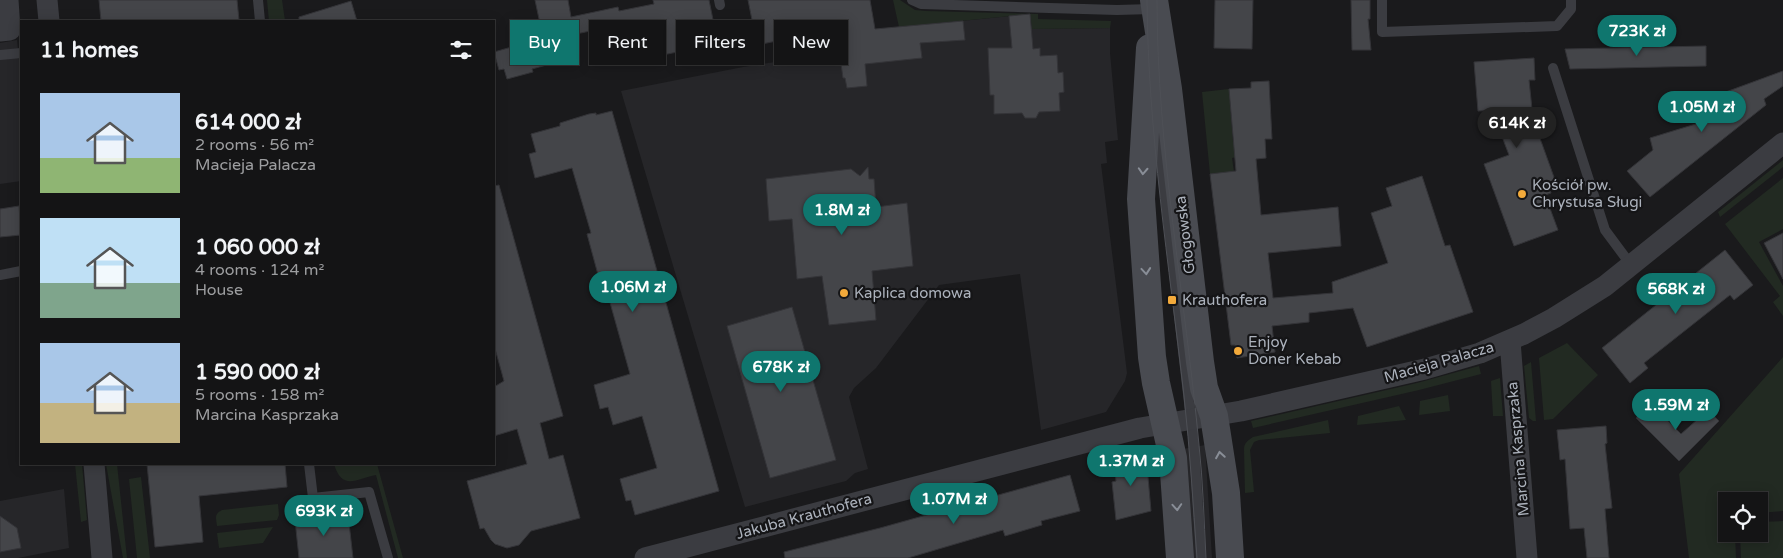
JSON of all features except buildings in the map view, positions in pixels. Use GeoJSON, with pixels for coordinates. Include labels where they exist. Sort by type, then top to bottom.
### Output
{"type":"FeatureCollection","features":[{"type":"Feature","properties":{"kind":"street"},"geometry":{"type":"LineString","coordinates":[[0,32],[10,30],[8,0]]}},
{"type":"Feature","properties":{"kind":"street"},"geometry":{"type":"LineString","coordinates":[[47,0],[49,20]]}},
{"type":"Feature","properties":{"kind":"street","name":"Głogowska"},"geometry":{"type":"LineString","coordinates":[[1153,2],[1141,200],[1152,357],[1156,383],[1190,420],[1226,493],[1230,558]]}},
{"type":"Feature","properties":{"kind":"street","name":"Głogowska"},"geometry":{"type":"LineString","coordinates":[[1153,2],[1168,89],[1204,388],[1173,458],[1180,558]]}},
{"type":"Feature","properties":{"kind":"street","name":"Macieja Palacza"},"geometry":{"type":"LineString","coordinates":[[1190,420],[1426,369],[1480,353],[1510,341],[1580,302],[1631,265],[1783,143]]}},
{"type":"Feature","properties":{"kind":"street","name":"Marcina Kasprzaka"},"geometry":{"type":"LineString","coordinates":[[1510,341],[1527,558]]}},
{"type":"Feature","properties":{"kind":"street","name":"Jakuba Krauthofera"},"geometry":{"type":"LineString","coordinates":[[645,558],[1117,434],[1190,420]]}},
{"type":"Feature","properties":{"kind":"street"},"geometry":{"type":"LineString","coordinates":[[94,465],[102,558]]}},
{"type":"Feature","properties":{"kind":"lane"},"geometry":{"type":"LineString","coordinates":[[258,0],[260,20]]}},
{"type":"Feature","properties":{"kind":"lane"},"geometry":{"type":"LineString","coordinates":[[912,0],[921,4],[1117,10],[1153,2]]}},
{"type":"Feature","properties":{"kind":"lane"},"geometry":{"type":"LineString","coordinates":[[1382,0],[1382,32],[1557,26],[1571,9],[1571,0]]}},
{"type":"Feature","properties":{"kind":"lane"},"geometry":{"type":"LineString","coordinates":[[0,55],[20,52]]}},
{"type":"Feature","properties":{"kind":"lane"},"geometry":{"type":"LineString","coordinates":[[1553,68],[1605,230],[1631,265]]}},
{"type":"Feature","properties":{"kind":"lane"},"geometry":{"type":"LineString","coordinates":[[0,275],[20,271]]}},
{"type":"Feature","properties":{"kind":"lane"},"geometry":{"type":"LineString","coordinates":[[1190,420],[1197,484],[1201,558]]}},
{"type":"Feature","properties":{"kind":"lane"},"geometry":{"type":"LineString","coordinates":[[309,465],[312,498],[369,492],[388,558]]}},
{"type":"Feature","properties":{"kind":"shaded area"},"geometry":{"type":"Polygon","coordinates":[[[267,0],[282,0],[285,20],[269,20],[267,0]]]}},
{"type":"Feature","properties":{"kind":"shaded area"},"geometry":{"type":"Polygon","coordinates":[[[893,0],[900,0],[915,10],[1038,14],[1038,19],[1111,21],[1110,28],[1032,29],[1030,14],[899,27],[893,0]]]}},
{"type":"Feature","properties":{"kind":"shaded area"},"geometry":{"type":"Polygon","coordinates":[[[1030,14],[1032,29],[1110,28],[1110,53],[1118,140],[1105,142],[1107,163],[1101,164],[1127,373],[1125,381],[1106,412],[1041,430],[1020,274],[939,285],[876,368],[854,388],[849,397],[868,469],[855,473],[846,481],[745,507],[621,91],[774,62],[774,65],[848,65],[848,51],[881,46],[880,29],[1030,14]]]}},
{"type":"Feature","properties":{"kind":"shaded area"},"geometry":{"type":"Polygon","coordinates":[[[17,40],[20,69],[20,181],[0,184],[0,43],[17,40]]]}},
{"type":"Feature","properties":{"kind":"shaded area"},"geometry":{"type":"Polygon","coordinates":[[[1229,89],[1233,142],[1237,157],[1232,158],[1234,172],[1210,174],[1202,92],[1229,89]]]}},
{"type":"Feature","properties":{"kind":"shaded area"},"geometry":{"type":"Polygon","coordinates":[[[1783,160],[1783,167],[1720,217],[1718,212],[1783,160]]]}},
{"type":"Feature","properties":{"kind":"shaded area"},"geometry":{"type":"Polygon","coordinates":[[[1783,178],[1783,229],[1759,242],[1783,286],[1783,316],[1773,302],[1780,296],[1725,224],[1783,178]]]}},
{"type":"Feature","properties":{"kind":"shaded area"},"geometry":{"type":"Polygon","coordinates":[[[1567,343],[1598,375],[1553,419],[1544,420],[1539,358],[1567,343]]]}},
{"type":"Feature","properties":{"kind":"shaded area"},"geometry":{"type":"Polygon","coordinates":[[[1783,357],[1783,511],[1768,512],[1768,492],[1718,492],[1718,542],[1735,542],[1736,558],[1689,558],[1679,474],[1783,357]]]}},
{"type":"Feature","properties":{"kind":"shaded area"},"geometry":{"type":"Polygon","coordinates":[[[1531,362],[1536,421],[1529,418],[1524,366],[1531,362]]]}},
{"type":"Feature","properties":{"kind":"shaded area"},"geometry":{"type":"Polygon","coordinates":[[[1479,366],[1481,374],[1419,390],[1253,428],[1251,421],[1417,383],[1479,366]]]}},
{"type":"Feature","properties":{"kind":"shaded area"},"geometry":{"type":"Polygon","coordinates":[[[1500,378],[1503,416],[1493,416],[1491,381],[1500,378]]]}},
{"type":"Feature","properties":{"kind":"shaded area"},"geometry":{"type":"Polygon","coordinates":[[[1448,395],[1450,411],[1419,415],[1420,401],[1448,395]]]}},
{"type":"Feature","properties":{"kind":"shaded area"},"geometry":{"type":"Polygon","coordinates":[[[1399,406],[1406,420],[1357,425],[1358,416],[1399,406]]]}},
{"type":"Feature","properties":{"kind":"shaded area"},"geometry":{"type":"Polygon","coordinates":[[[1328,420],[1330,433],[1254,442],[1250,450],[1254,492],[1245,493],[1244,450],[1248,441],[1253,437],[1328,420]]]}},
{"type":"Feature","properties":{"kind":"shaded area"},"geometry":{"type":"Polygon","coordinates":[[[1205,445],[1212,558],[1192,558],[1183,449],[1205,445]]]}},
{"type":"Feature","properties":{"kind":"shaded area"},"geometry":{"type":"Polygon","coordinates":[[[75,465],[82,465],[87,520],[81,522],[75,465]]]}},
{"type":"Feature","properties":{"kind":"shaded area"},"geometry":{"type":"Polygon","coordinates":[[[106,465],[117,465],[127,558],[123,558],[106,465]]]}},
{"type":"Feature","properties":{"kind":"shaded area"},"geometry":{"type":"Polygon","coordinates":[[[334,465],[377,465],[403,558],[398,558],[376,475],[350,481],[341,478],[334,465]]]}},
{"type":"Feature","properties":{"kind":"shaded area"},"geometry":{"type":"Polygon","coordinates":[[[141,477],[150,558],[137,558],[129,479],[141,477]]]}},
{"type":"Feature","properties":{"kind":"shaded area"},"geometry":{"type":"Polygon","coordinates":[[[64,489],[69,548],[18,558],[0,558],[0,501],[64,489]]]}},
{"type":"Feature","properties":{"kind":"shaded area"},"geometry":{"type":"Polygon","coordinates":[[[278,504],[279,515],[277,520],[217,526],[216,518],[222,510],[278,504]]]}},
{"type":"Feature","properties":{"kind":"shaded area"},"geometry":{"type":"Polygon","coordinates":[[[1783,521],[1783,558],[1741,558],[1740,542],[1768,542],[1768,522],[1783,521]]]}},
{"type":"Feature","properties":{"kind":"shaded area"},"geometry":{"type":"Polygon","coordinates":[[[273,527],[263,543],[219,548],[217,533],[273,527]]]}},
{"type":"Feature","properties":{"kind":"tram line"},"geometry":{"type":"LineString","coordinates":[[1147,0],[1148,50],[1155,149],[1186,416],[1197,558]]}},
{"type":"Feature","properties":{"kind":"tram line"},"geometry":{"type":"LineString","coordinates":[[1157,0],[1158,56],[1162,111],[1199,445],[1206,558]]}},
{"type":"Feature","properties":{"kind":"place","name":"Kościół pw. Chrystusa Sługi"},"geometry":{"type":"Point","coordinates":[1522,194]}},
{"type":"Feature","properties":{"kind":"place","name":"Kaplica domowa"},"geometry":{"type":"Point","coordinates":[844,293]}},
{"type":"Feature","properties":{"kind":"place","name":"Krauthofera"},"geometry":{"type":"Point","coordinates":[1172,300]}},
{"type":"Feature","properties":{"kind":"place","name":"Enjoy Doner Kebab"},"geometry":{"type":"Point","coordinates":[1238,351]}}]}
